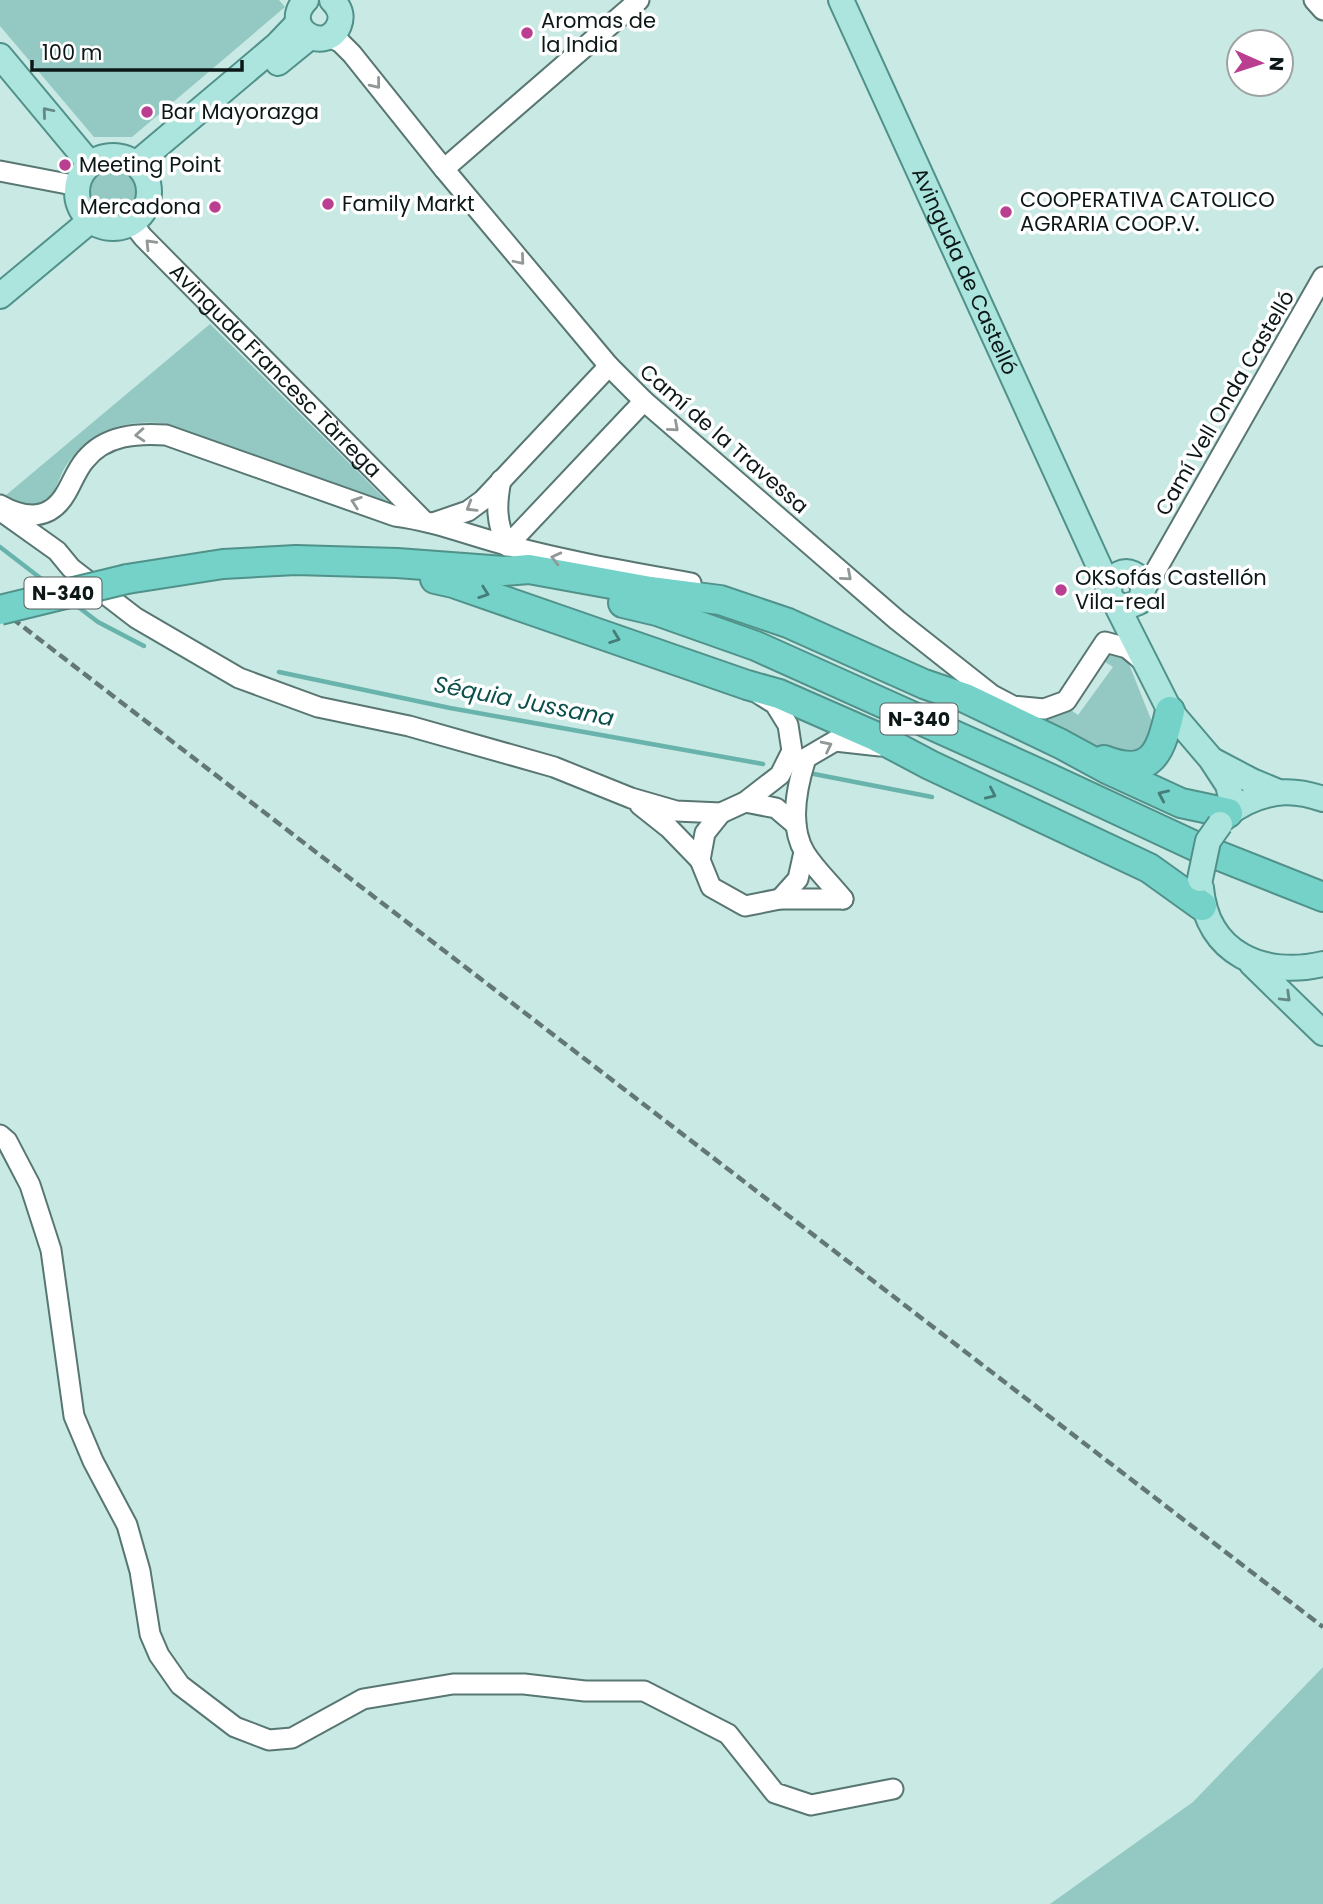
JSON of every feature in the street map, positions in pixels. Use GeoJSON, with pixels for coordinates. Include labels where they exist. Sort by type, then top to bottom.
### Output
{"type":"FeatureCollection","features":[{"type":"Feature","properties":{"kind":"highway","name":"N-340"},"geometry":{"type":"LineString","coordinates":[[0,610],[127,579],[223,565],[296,560],[397,563],[505,559],[756,646],[1197,848],[1323,897]]}},
{"type":"Feature","properties":{"kind":"highway"},"geometry":{"type":"LineString","coordinates":[[505,559],[529,569],[650,591],[720,600],[788,623],[924,684],[965,698],[1181,803],[1227,815]]}},
{"type":"Feature","properties":{"kind":"highway"},"geometry":{"type":"LineString","coordinates":[[397,563],[420,576],[453,583],[502,599],[779,694],[877,737],[930,765],[1201,893]]}},
{"type":"Feature","properties":{"kind":"highway"},"geometry":{"type":"LineString","coordinates":[[1061,744],[1111,763],[1133,767],[1149,760],[1162,744],[1170,710]]}},
{"type":"Feature","properties":{"kind":"main road","name":"Avinguda de Castelló"},"geometry":{"type":"LineString","coordinates":[[841,0],[1088,543],[1127,589],[1147,665],[1170,710],[1228,785],[1227,815]]}},
{"type":"Feature","properties":{"kind":"main road"},"geometry":{"type":"LineString","coordinates":[[140,169],[276,45],[320,13]]}},
{"type":"Feature","properties":{"kind":"main road"},"geometry":{"type":"LineString","coordinates":[[0,56],[90,164]]}},
{"type":"Feature","properties":{"kind":"main road"},"geometry":{"type":"LineString","coordinates":[[113,156],[125,158],[140,169],[149,196],[146,206],[132,223],[111,228],[83,205],[80,178],[90,164],[113,156]]}},
{"type":"Feature","properties":{"kind":"main road"},"geometry":{"type":"LineString","coordinates":[[0,278],[83,205]]}},
{"type":"Feature","properties":{"kind":"main road"},"geometry":{"type":"LineString","coordinates":[[0,296],[83,205]]}},
{"type":"Feature","properties":{"kind":"main road","name":"Avinguda de Castelló"},"geometry":{"type":"LineString","coordinates":[[1210,759],[1252,782],[1276,791],[1295,792],[1323,799]]}},
{"type":"Feature","properties":{"kind":"main road"},"geometry":{"type":"LineString","coordinates":[[1276,791],[1227,815],[1208,841],[1201,893],[1227,947],[1249,961],[1323,1033]]}},
{"type":"Feature","properties":{"kind":"main road"},"geometry":{"type":"LineString","coordinates":[[1249,961],[1273,968],[1300,970],[1323,964]]}},
{"type":"Feature","properties":{"kind":"main road"},"geometry":{"type":"LineString","coordinates":[[1323,975],[1323,988]]}},
{"type":"Feature","properties":{"kind":"street"},"geometry":{"type":"LineString","coordinates":[[444,169],[639,0]]}},
{"type":"Feature","properties":{"kind":"street"},"geometry":{"type":"LineString","coordinates":[[1314,0],[1323,10]]}},
{"type":"Feature","properties":{"kind":"street","name":"Camí de la Travessa"},"geometry":{"type":"LineString","coordinates":[[320,13],[341,43],[444,169],[609,366],[644,401],[897,620],[992,695],[1013,706],[1044,709],[1066,701],[1105,642],[1127,648],[1147,665]]}},
{"type":"Feature","properties":{"kind":"street"},"geometry":{"type":"LineString","coordinates":[[0,172],[83,205]]}},
{"type":"Feature","properties":{"kind":"street","name":"Avinguda Francesc Tàrrega"},"geometry":{"type":"LineString","coordinates":[[132,223],[427,521]]}},
{"type":"Feature","properties":{"kind":"street","name":"Camí Vell Onda Castelló"},"geometry":{"type":"LineString","coordinates":[[1127,589],[1158,571],[1166,551],[1323,277]]}},
{"type":"Feature","properties":{"kind":"street"},"geometry":{"type":"LineString","coordinates":[[427,521],[468,511],[483,500],[609,366]]}},
{"type":"Feature","properties":{"kind":"street"},"geometry":{"type":"LineString","coordinates":[[505,559],[644,401]]}},
{"type":"Feature","properties":{"kind":"street"},"geometry":{"type":"LineString","coordinates":[[0,508],[18,515],[33,516],[51,510],[64,497],[85,459],[108,442],[137,433],[166,435],[395,516],[427,521],[505,559]]}},
{"type":"Feature","properties":{"kind":"street"},"geometry":{"type":"LineString","coordinates":[[501,480],[496,502],[505,559]]}},
{"type":"Feature","properties":{"kind":"street"},"geometry":{"type":"LineString","coordinates":[[0,508],[13,522],[57,551],[71,568],[136,618],[239,678],[318,707],[409,726],[554,767],[631,798],[676,811],[721,813]]}},
{"type":"Feature","properties":{"kind":"street"},"geometry":{"type":"LineString","coordinates":[[0,526],[51,563],[71,568]]}},
{"type":"Feature","properties":{"kind":"street"},"geometry":{"type":"LineString","coordinates":[[700,860],[705,833],[721,813],[745,802],[780,775],[792,751],[788,724],[775,704],[747,685]]}},
{"type":"Feature","properties":{"kind":"street"},"geometry":{"type":"LineString","coordinates":[[631,798],[669,828],[700,860],[711,887],[745,906],[780,899],[843,899],[804,852],[796,825],[799,781],[806,758],[835,741],[874,744],[930,765]]}},
{"type":"Feature","properties":{"kind":"street"},"geometry":{"type":"LineString","coordinates":[[745,802],[776,807],[796,825]]}},
{"type":"Feature","properties":{"kind":"street"},"geometry":{"type":"LineString","coordinates":[[780,899],[798,879],[804,852]]}},
{"type":"Feature","properties":{"kind":"street"},"geometry":{"type":"LineString","coordinates":[[0,1135],[7,1141],[30,1185],[51,1250],[74,1416],[93,1461],[127,1525],[140,1571],[150,1634],[159,1655],[180,1685],[235,1727],[269,1740],[292,1738],[363,1699],[453,1684],[524,1684],[585,1691],[644,1691],[728,1734],[775,1793],[811,1805],[894,1789]]}},
{"type":"Feature","properties":{"kind":"shaded area"},"geometry":{"type":"Polygon","coordinates":[[[0,0],[279,0],[285,7],[132,137],[94,137],[0,26],[0,0]]]}},
{"type":"Feature","properties":{"kind":"shaded area"},"geometry":{"type":"Polygon","coordinates":[[[113,168],[130,176],[138,193],[130,210],[113,218],[96,210],[88,193],[96,176],[113,168]]]}},
{"type":"Feature","properties":{"kind":"shaded area"},"geometry":{"type":"Polygon","coordinates":[[[210,324],[390,504],[167,424],[151,423],[122,426],[96,436],[74,456],[64,469],[52,495],[40,505],[25,505],[5,496],[210,324]]]}},
{"type":"Feature","properties":{"kind":"shaded area"},"geometry":{"type":"Polygon","coordinates":[[[1120,651],[1127,659],[1154,727],[1140,754],[1112,754],[1028,716],[1068,708],[1078,715],[1113,667],[1102,660],[1109,652],[1120,651]]]}},
{"type":"Feature","properties":{"kind":"shaded area"},"geometry":{"type":"Polygon","coordinates":[[[1323,1667],[1323,1904],[1050,1904],[1193,1802],[1323,1667]]]}},
{"type":"Feature","properties":{"kind":"waterway","name":"Séquia Jussana"},"geometry":{"type":"LineString","coordinates":[[0,547],[52,587]]}},
{"type":"Feature","properties":{"kind":"waterway","name":"Séquia Jussana"},"geometry":{"type":"LineString","coordinates":[[73,603],[98,622],[144,646]]}},
{"type":"Feature","properties":{"kind":"waterway","name":"Séquia Jussana"},"geometry":{"type":"LineString","coordinates":[[279,672],[450,708],[763,764]]}},
{"type":"Feature","properties":{"kind":"waterway","name":"Séquia Jussana"},"geometry":{"type":"LineString","coordinates":[[814,774],[932,797]]}},
{"type":"Feature","properties":{"kind":"railway"},"geometry":{"type":"LineString","coordinates":[[0,609],[1323,1627]]}},
{"type":"Feature","properties":{"kind":"place","name":"Aromas de la India"},"geometry":{"type":"Point","coordinates":[527,33]}},
{"type":"Feature","properties":{"kind":"place","name":"Bar Mayorazga"},"geometry":{"type":"Point","coordinates":[147,112]}},
{"type":"Feature","properties":{"kind":"place","name":"Meeting Point"},"geometry":{"type":"Point","coordinates":[65,165]}},
{"type":"Feature","properties":{"kind":"place","name":"Family Markt"},"geometry":{"type":"Point","coordinates":[328,204]}},
{"type":"Feature","properties":{"kind":"place","name":"Mercadona"},"geometry":{"type":"Point","coordinates":[215,207]}},
{"type":"Feature","properties":{"kind":"place","name":"COOPERATIVA CATOLICO AGRARIA COOP.V."},"geometry":{"type":"Point","coordinates":[1006,212]}},
{"type":"Feature","properties":{"kind":"place","name":"OKSofás Castellón Vila-real"},"geometry":{"type":"Point","coordinates":[1061,590]}}]}
